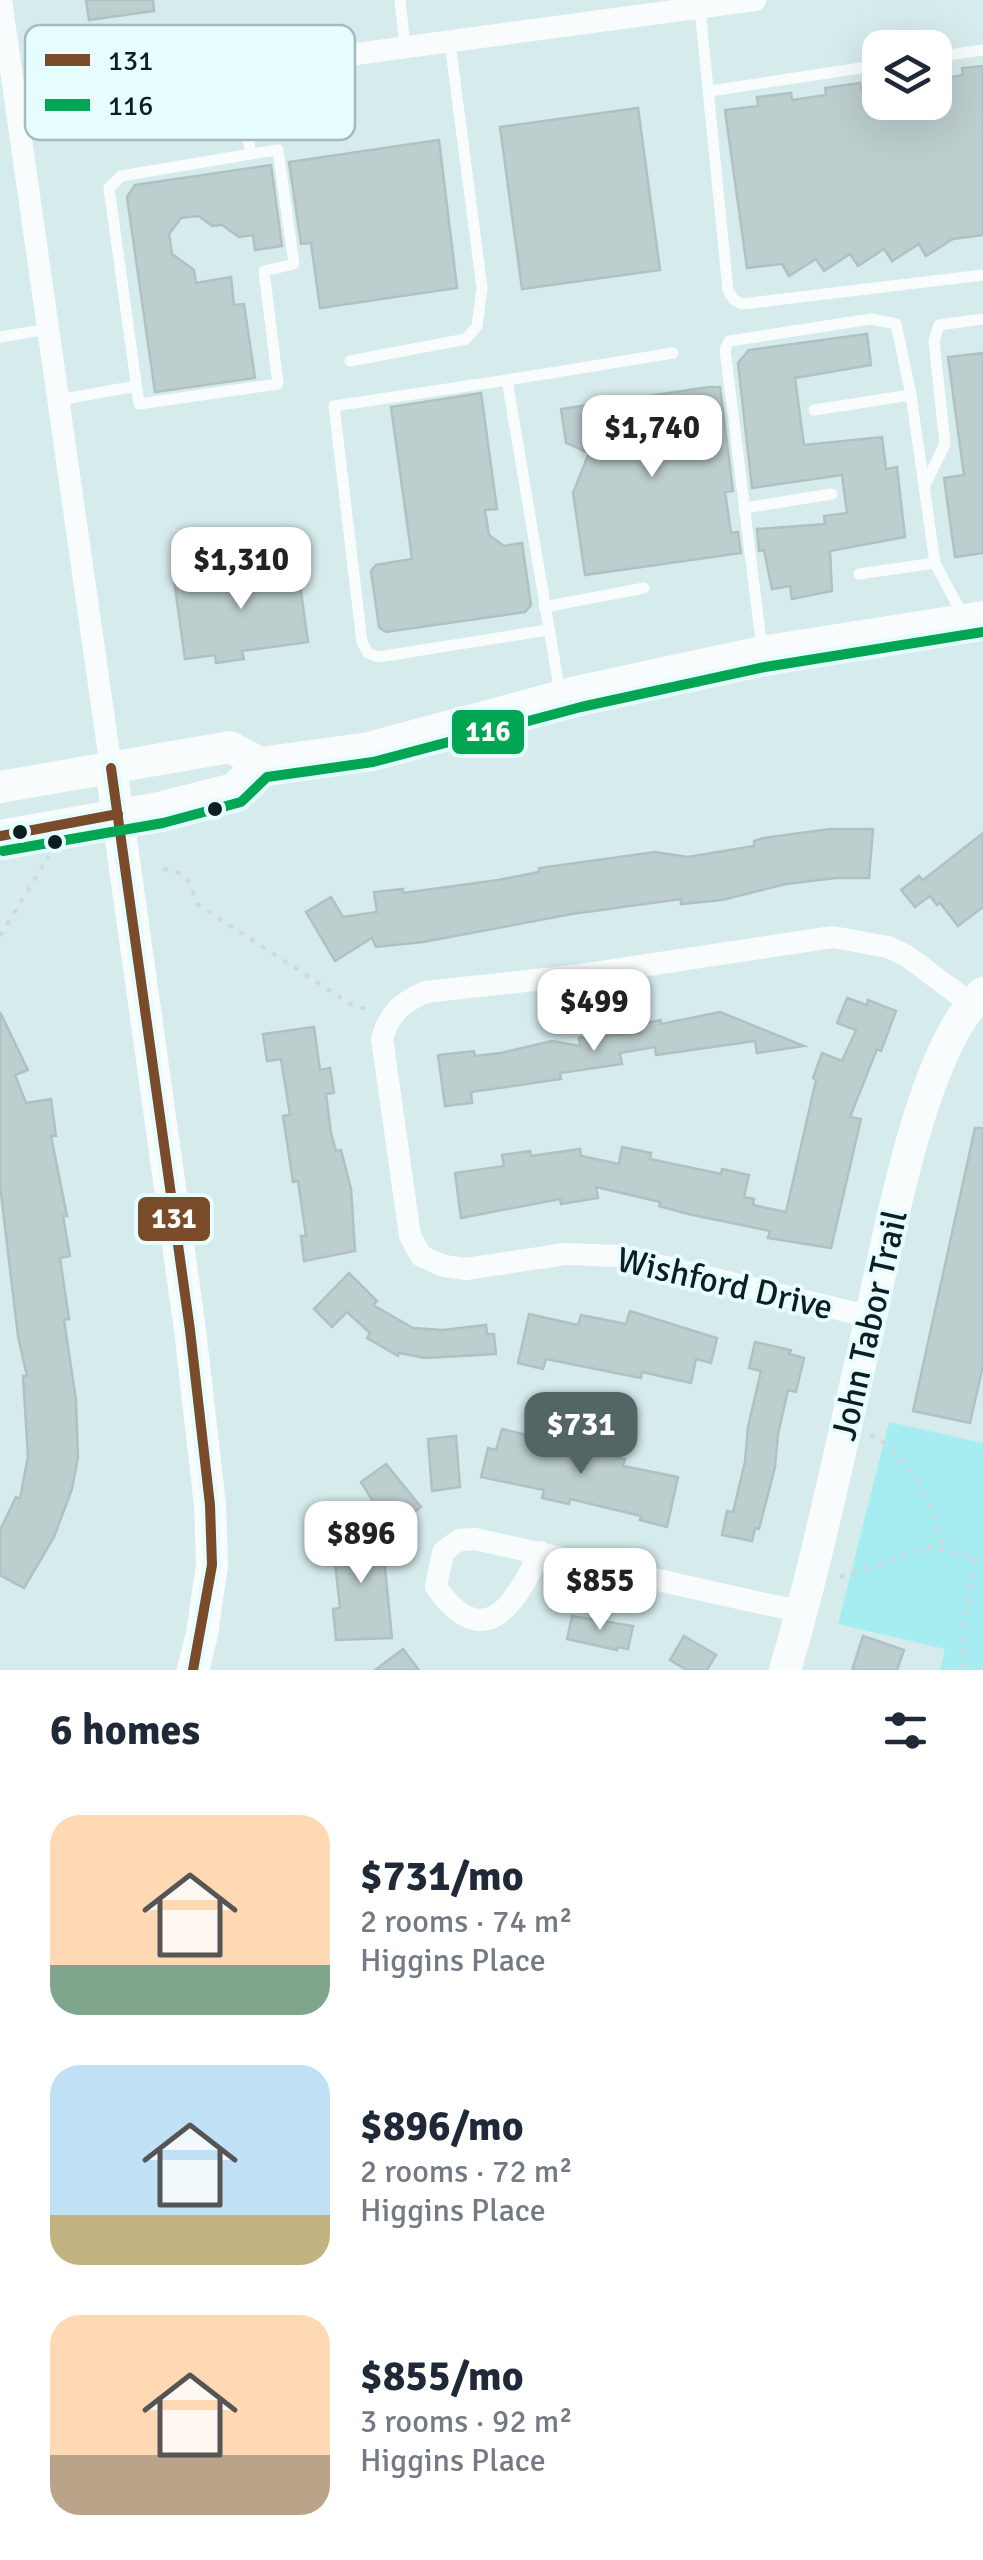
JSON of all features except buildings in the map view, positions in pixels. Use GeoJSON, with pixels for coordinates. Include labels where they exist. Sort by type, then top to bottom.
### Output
{"type":"FeatureCollection","features":[{"type":"Feature","properties":{"kind":"street"},"geometry":{"type":"LineString","coordinates":[[1,0],[188,1310],[210,1505],[212,1566],[193,1670]]}},
{"type":"Feature","properties":{"kind":"street"},"geometry":{"type":"LineString","coordinates":[[355,54],[740,1]]}},
{"type":"Feature","properties":{"kind":"street"},"geometry":{"type":"LineString","coordinates":[[17,100],[25,99]]}},
{"type":"Feature","properties":{"kind":"street"},"geometry":{"type":"LineString","coordinates":[[0,836],[159,808],[234,789],[260,764],[369,748],[561,697],[762,652],[974,618]]}},
{"type":"Feature","properties":{"kind":"street"},"geometry":{"type":"LineString","coordinates":[[0,787],[230,747],[260,764]]}},
{"type":"Feature","properties":{"kind":"street"},"geometry":{"type":"LineString","coordinates":[[388,1018],[403,1002],[425,992],[581,975],[833,938],[888,947],[977,998]]}},
{"type":"Feature","properties":{"kind":"street","name":"John Tabor Trail"},"geometry":{"type":"LineString","coordinates":[[785,1670],[806,1596],[910,1150],[940,1060],[977,998]]}},
{"type":"Feature","properties":{"kind":"street","name":"Wishford Drive"},"geometry":{"type":"LineString","coordinates":[[388,1018],[382,1038],[410,1236],[421,1256],[430,1262],[466,1270],[565,1254],[620,1256],[871,1317]]}},
{"type":"Feature","properties":{"kind":"street"},"geometry":{"type":"LineString","coordinates":[[540,1552],[526,1582],[502,1614],[476,1619],[452,1610],[436,1588],[444,1552],[459,1540],[475,1538],[806,1596]]}},
{"type":"Feature","properties":{"kind":"lane"},"geometry":{"type":"LineString","coordinates":[[400,0],[406,46]]}},
{"type":"Feature","properties":{"kind":"lane"},"geometry":{"type":"LineString","coordinates":[[700,9],[728,290],[734,300],[742,304],[983,276]]}},
{"type":"Feature","properties":{"kind":"lane"},"geometry":{"type":"LineString","coordinates":[[350,360],[466,339],[476,326],[482,288],[450,42]]}},
{"type":"Feature","properties":{"kind":"lane"},"geometry":{"type":"LineString","coordinates":[[952,55],[983,50]]}},
{"type":"Feature","properties":{"kind":"lane"},"geometry":{"type":"LineString","coordinates":[[710,90],[862,68]]}},
{"type":"Feature","properties":{"kind":"lane"},"geometry":{"type":"LineString","coordinates":[[248,140],[251,154]]}},
{"type":"Feature","properties":{"kind":"lane"},"geometry":{"type":"LineString","coordinates":[[278,150],[294,264],[264,271],[278,384],[138,404],[109,188],[121,176],[251,154],[278,150]]}},
{"type":"Feature","properties":{"kind":"lane"},"geometry":{"type":"LineString","coordinates":[[762,652],[725,350],[729,341],[871,318],[896,324],[935,563],[974,618]]}},
{"type":"Feature","properties":{"kind":"lane"},"geometry":{"type":"LineString","coordinates":[[925,484],[945,444],[934,341],[938,325],[983,319]]}},
{"type":"Feature","properties":{"kind":"lane"},"geometry":{"type":"LineString","coordinates":[[0,336],[49,328]]}},
{"type":"Feature","properties":{"kind":"lane"},"geometry":{"type":"LineString","coordinates":[[548,630],[378,657],[368,653],[362,642],[334,406],[673,353]]}},
{"type":"Feature","properties":{"kind":"lane"},"geometry":{"type":"LineString","coordinates":[[507,380],[561,697]]}},
{"type":"Feature","properties":{"kind":"lane"},"geometry":{"type":"LineString","coordinates":[[59,400],[136,386]]}},
{"type":"Feature","properties":{"kind":"lane"},"geometry":{"type":"LineString","coordinates":[[814,410],[910,395]]}},
{"type":"Feature","properties":{"kind":"lane"},"geometry":{"type":"LineString","coordinates":[[744,508],[832,494]]}},
{"type":"Feature","properties":{"kind":"lane"},"geometry":{"type":"LineString","coordinates":[[859,574],[935,563]]}},
{"type":"Feature","properties":{"kind":"lane"},"geometry":{"type":"LineString","coordinates":[[544,606],[644,588]]}},
{"type":"Feature","properties":{"kind":"path"},"geometry":{"type":"LineString","coordinates":[[0,936],[49,856]]}},
{"type":"Feature","properties":{"kind":"path"},"geometry":{"type":"LineString","coordinates":[[163,868],[177,870],[190,882],[198,904],[352,1005],[388,1018]]}},
{"type":"Feature","properties":{"kind":"path"},"geometry":{"type":"LineString","coordinates":[[846,1424],[886,1442],[922,1486],[945,1548]]}},
{"type":"Feature","properties":{"kind":"path"},"geometry":{"type":"LineString","coordinates":[[806,1596],[838,1578],[929,1547],[983,1558]]}},
{"type":"Feature","properties":{"kind":"path"},"geometry":{"type":"LineString","coordinates":[[964,1670],[964,1623],[976,1558]]}},
{"type":"Feature","properties":{"kind":"shaded area"},"geometry":{"type":"Polygon","coordinates":[[[889,1422],[983,1443],[983,1670],[940,1670],[945,1649],[838,1624],[889,1422]]]}},
{"type":"Feature","properties":{"kind":"transit line","name":"116"},"geometry":{"type":"LineString","coordinates":[[3,851],[163,823],[241,802],[267,777],[373,762],[581,707],[765,667],[983,632]]}},
{"type":"Feature","properties":{"kind":"transit line","name":"131"},"geometry":{"type":"LineString","coordinates":[[111,768],[190,1330],[210,1505],[212,1565],[193,1670]]}},
{"type":"Feature","properties":{"kind":"transit line","name":"131"},"geometry":{"type":"LineString","coordinates":[[0,836],[118,814]]}}]}
